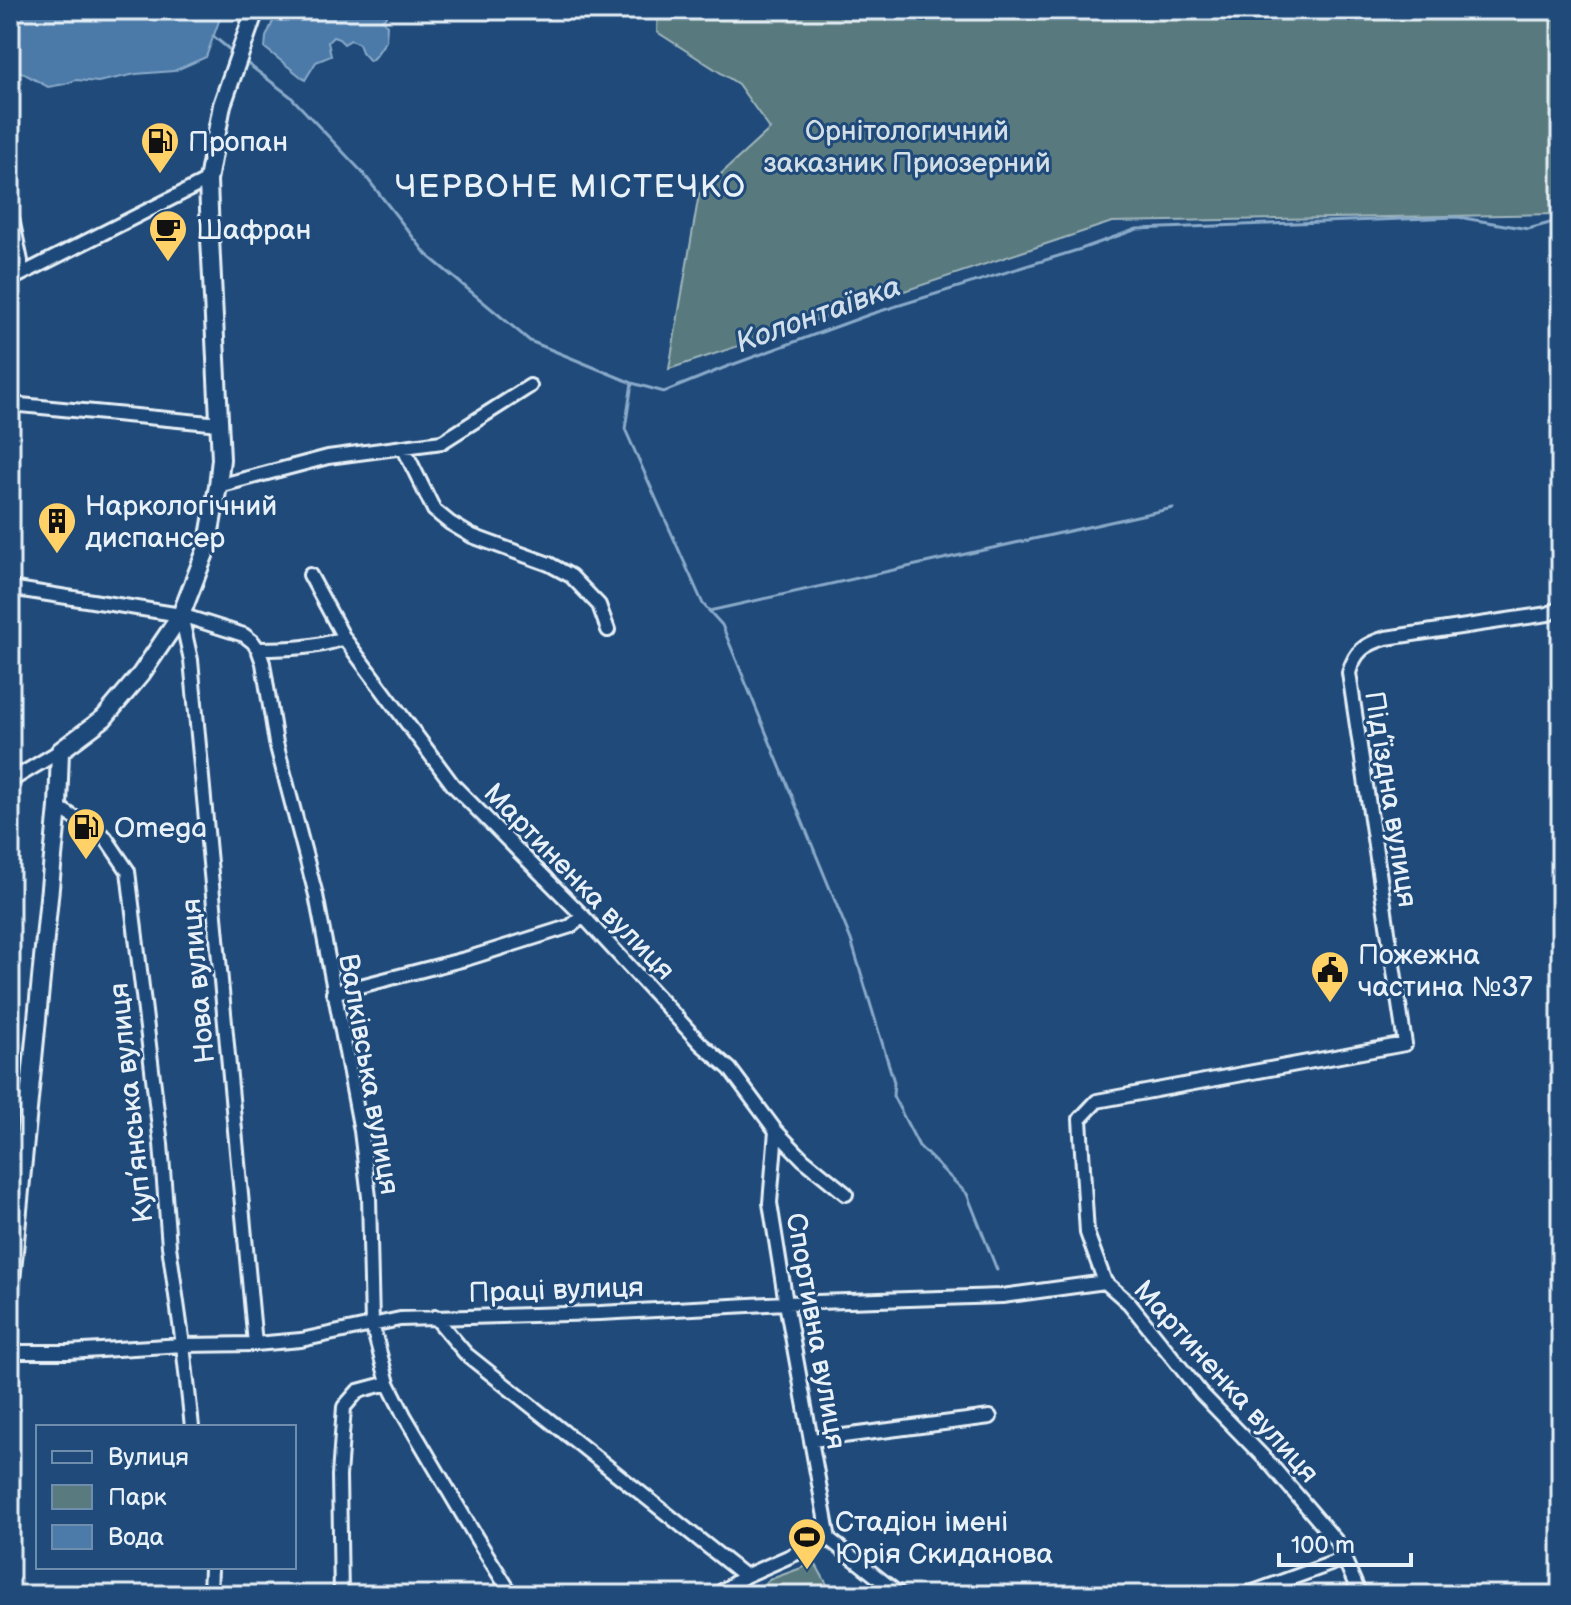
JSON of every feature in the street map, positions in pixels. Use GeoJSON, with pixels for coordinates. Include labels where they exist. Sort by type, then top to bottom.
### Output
{"type":"FeatureCollection","features":[{"type":"Feature","properties":{"kind":"main road"},"geometry":{"type":"LineString","coordinates":[[10,1291],[12,1240],[58,807],[60,751],[104,718],[141,674],[181,615],[207,548],[221,459],[208,180],[222,105],[255,10]]}},
{"type":"Feature","properties":{"kind":"street"},"geometry":{"type":"LineString","coordinates":[[16,277],[208,180]]}},
{"type":"Feature","properties":{"kind":"street"},"geometry":{"type":"LineString","coordinates":[[10,209],[21,261],[16,277]]}},
{"type":"Feature","properties":{"kind":"street"},"geometry":{"type":"LineString","coordinates":[[218,486],[305,462],[442,442],[530,386]]}},
{"type":"Feature","properties":{"kind":"street"},"geometry":{"type":"LineString","coordinates":[[10,404],[220,424]]}},
{"type":"Feature","properties":{"kind":"street"},"geometry":{"type":"LineString","coordinates":[[403,447],[434,510],[472,536],[549,564],[571,576],[599,605],[608,630]]}},
{"type":"Feature","properties":{"kind":"street","name":"Мартиненка вулиця"},"geometry":{"type":"LineString","coordinates":[[310,575],[344,638],[453,785],[583,916],[701,1044],[730,1069],[776,1131],[803,1159],[846,1194]]}},
{"type":"Feature","properties":{"kind":"street"},"geometry":{"type":"LineString","coordinates":[[10,588],[181,615],[244,635],[258,649],[306,648],[344,638]]}},
{"type":"Feature","properties":{"kind":"street","name":"Під’їздна вулиця"},"geometry":{"type":"LineString","coordinates":[[1105,1282],[1087,1233],[1080,1119],[1097,1101],[1405,1044],[1349,673],[1352,660],[1360,650],[1386,638],[1548,614],[1561,608]]}},
{"type":"Feature","properties":{"kind":"street","name":"Нова вулиця"},"geometry":{"type":"LineString","coordinates":[[181,615],[191,660],[255,1344]]}},
{"type":"Feature","properties":{"kind":"street","name":"Валківська вулиця"},"geometry":{"type":"LineString","coordinates":[[258,649],[276,743],[316,895],[363,1144],[369,1197],[372,1324],[388,1383],[404,1415],[512,1595]]}},
{"type":"Feature","properties":{"kind":"street"},"geometry":{"type":"LineString","coordinates":[[11,779],[60,751]]}},
{"type":"Feature","properties":{"kind":"street","name":"Куп’янська вулиця"},"geometry":{"type":"LineString","coordinates":[[58,807],[105,837],[128,871],[192,1425]]}},
{"type":"Feature","properties":{"kind":"street"},"geometry":{"type":"LineString","coordinates":[[333,993],[469,958],[571,926],[583,916]]}},
{"type":"Feature","properties":{"kind":"street","name":"Спортивна вулиця"},"geometry":{"type":"LineString","coordinates":[[776,1131],[770,1203],[829,1539]]}},
{"type":"Feature","properties":{"kind":"street","name":"Мартиненка вулиця"},"geometry":{"type":"LineString","coordinates":[[1105,1282],[1129,1303],[1201,1393],[1271,1465],[1337,1542],[1360,1595]]}},
{"type":"Feature","properties":{"kind":"street","name":"Праці вулиця"},"geometry":{"type":"LineString","coordinates":[[10,1352],[255,1344],[301,1340],[400,1319],[1002,1296],[1105,1282]]}},
{"type":"Feature","properties":{"kind":"street"},"geometry":{"type":"LineString","coordinates":[[435,1317],[466,1354],[745,1576]]}},
{"type":"Feature","properties":{"kind":"street"},"geometry":{"type":"LineString","coordinates":[[341,1595],[339,1476],[344,1407],[358,1391],[388,1383]]}},
{"type":"Feature","properties":{"kind":"street"},"geometry":{"type":"LineString","coordinates":[[812,1440],[990,1417]]}},
{"type":"Feature","properties":{"kind":"street"},"geometry":{"type":"LineString","coordinates":[[716,1595],[745,1576],[829,1539],[900,1595]]}},
{"type":"Feature","properties":{"kind":"street"},"geometry":{"type":"LineString","coordinates":[[1245,1595],[1344,1559]]}},
{"type":"Feature","properties":{"kind":"street"},"geometry":{"type":"LineString","coordinates":[[210,1595],[211,1569]]}},
{"type":"Feature","properties":{"kind":"green space","name":"Орнiтологичний заказник Приозерний"},"geometry":{"type":"Polygon","coordinates":[[[658,10],[1561,10],[1561,214],[1112,222],[669,369],[699,194],[770,129],[738,84],[657,32],[658,10]]]}},
{"type":"Feature","properties":{"kind":"green space","name":"Стадiон імені Юрія Скиданова"},"geometry":{"type":"Polygon","coordinates":[[[815,1563],[833,1595],[747,1595],[771,1579],[815,1563]]]}},
{"type":"Feature","properties":{"kind":"water"},"geometry":{"type":"Polygon","coordinates":[[[10,10],[223,10],[206,57],[174,71],[136,74],[98,82],[76,80],[48,87],[10,66],[10,10]]]}},
{"type":"Feature","properties":{"kind":"water"},"geometry":{"type":"Polygon","coordinates":[[[278,10],[393,10],[382,20],[387,25],[386,41],[370,61],[359,44],[351,40],[344,44],[333,37],[328,42],[331,56],[316,62],[305,80],[265,48],[266,37],[278,10]]]}},
{"type":"Feature","properties":{"kind":"waterway","name":"Колонтаївка"},"geometry":{"type":"LineString","coordinates":[[213,36],[235,54]]}},
{"type":"Feature","properties":{"kind":"waterway","name":"Колонтаївка"},"geometry":{"type":"LineString","coordinates":[[244,61],[290,96],[363,173],[427,255],[530,341],[632,383],[664,392],[871,314],[1137,229],[1458,217],[1528,229],[1561,220]]}},
{"type":"Feature","properties":{"kind":"waterway"},"geometry":{"type":"LineString","coordinates":[[632,383],[625,429],[703,604],[722,625],[851,940],[894,1082],[893,1096],[919,1146],[967,1194],[997,1270]]}},
{"type":"Feature","properties":{"kind":"waterway"},"geometry":{"type":"LineString","coordinates":[[709,611],[1173,508]]}},
{"type":"Feature","properties":{"kind":"place","name":"Пропан"},"geometry":{"type":"Point","coordinates":[160,175]}},
{"type":"Feature","properties":{"kind":"place","name":"Шафран"},"geometry":{"type":"Point","coordinates":[168,263]}},
{"type":"Feature","properties":{"kind":"place","name":"Наркологічний диспансер"},"geometry":{"type":"Point","coordinates":[57,555]}},
{"type":"Feature","properties":{"kind":"place","name":"Omega"},"geometry":{"type":"Point","coordinates":[86,861]}},
{"type":"Feature","properties":{"kind":"place","name":"Пожежна частина №37"},"geometry":{"type":"Point","coordinates":[1330,1004]}},
{"type":"Feature","properties":{"kind":"place","name":"Стадiон імені Юрія Скиданова"},"geometry":{"type":"Point","coordinates":[807,1571]}},
{"type":"Feature","properties":{"kind":"district","name":"ЧЕРВОНЕ МІСТЕЧКО"},"geometry":{"type":"Point","coordinates":[571,186]}}]}
